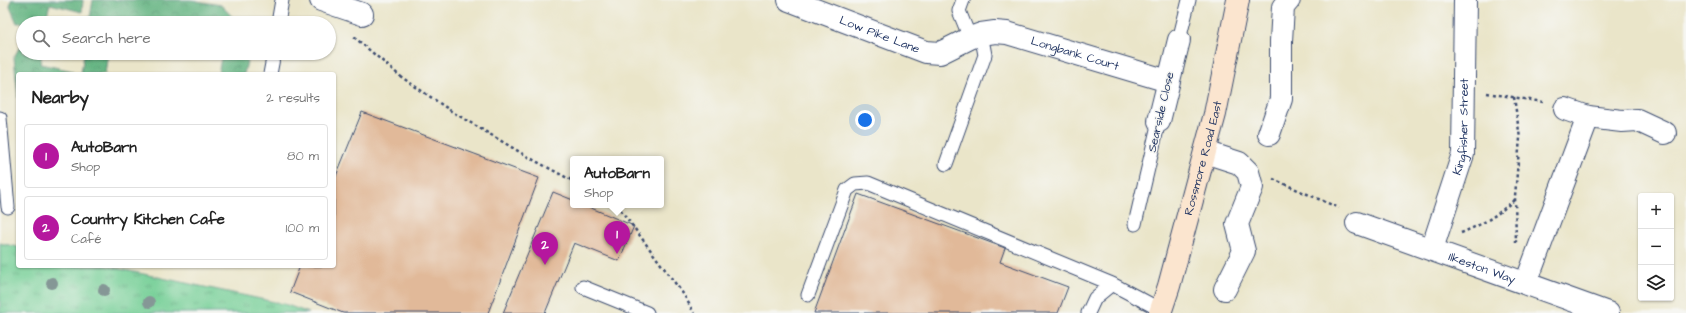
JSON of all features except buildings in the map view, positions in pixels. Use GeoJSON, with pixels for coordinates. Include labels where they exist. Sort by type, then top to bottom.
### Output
{"type":"FeatureCollection","features":[{"type":"Feature","properties":{"kind":"main road","name":"Rossmore Road East"},"geometry":{"type":"LineString","coordinates":[[1161,311],[1215,114],[1238,0]]}},
{"type":"Feature","properties":{"kind":"street"},"geometry":{"type":"LineString","coordinates":[[322,0],[362,14]]}},
{"type":"Feature","properties":{"kind":"street","name":"Low Pike Lane"},"geometry":{"type":"LineString","coordinates":[[789,0],[926,52],[940,53],[976,36]]}},
{"type":"Feature","properties":{"kind":"street"},"geometry":{"type":"LineString","coordinates":[[1269,134],[1282,99],[1281,41],[1283,7],[1289,0]]}},
{"type":"Feature","properties":{"kind":"street","name":"Kingfisher Street"},"geometry":{"type":"LineString","coordinates":[[1432,249],[1463,154],[1465,0]]}},
{"type":"Feature","properties":{"kind":"street","name":"Longbank Court"},"geometry":{"type":"LineString","coordinates":[[976,36],[995,32],[1007,33],[1168,81]]}},
{"type":"Feature","properties":{"kind":"street","name":"Searside Close"},"geometry":{"type":"LineString","coordinates":[[1159,121],[1179,40]]}},
{"type":"Feature","properties":{"kind":"street"},"geometry":{"type":"LineString","coordinates":[[1565,108],[1588,118],[1622,121],[1636,120],[1665,133]]}},
{"type":"Feature","properties":{"kind":"street"},"geometry":{"type":"LineString","coordinates":[[1526,283],[1588,118]]}},
{"type":"Feature","properties":{"kind":"street"},"geometry":{"type":"LineString","coordinates":[[1205,152],[1239,163],[1248,172],[1252,187],[1237,224],[1244,251],[1225,289]]}},
{"type":"Feature","properties":{"kind":"street","name":"Ilkeston Way"},"geometry":{"type":"LineString","coordinates":[[1357,224],[1432,249],[1608,313]]}},
{"type":"Feature","properties":{"kind":"lane"},"geometry":{"type":"LineString","coordinates":[[279,16],[282,0]]}},
{"type":"Feature","properties":{"kind":"lane"},"geometry":{"type":"LineString","coordinates":[[946,164],[985,55],[976,36],[959,11],[963,0]]}},
{"type":"Feature","properties":{"kind":"lane","name":"Searside Close"},"geometry":{"type":"LineString","coordinates":[[1179,40],[1189,0]]}},
{"type":"Feature","properties":{"kind":"lane"},"geometry":{"type":"LineString","coordinates":[[270,72],[273,60]]}},
{"type":"Feature","properties":{"kind":"lane"},"geometry":{"type":"LineString","coordinates":[[0,118],[8,207]]}},
{"type":"Feature","properties":{"kind":"lane","name":"Searside Close"},"geometry":{"type":"LineString","coordinates":[[1135,224],[1159,121]]}},
{"type":"Feature","properties":{"kind":"lane"},"geometry":{"type":"LineString","coordinates":[[808,295],[847,190],[855,184],[868,183],[1112,284],[1161,311]]}},
{"type":"Feature","properties":{"kind":"lane"},"geometry":{"type":"LineString","coordinates":[[1088,313],[1095,298],[1112,284]]}},
{"type":"Feature","properties":{"kind":"lane"},"geometry":{"type":"LineString","coordinates":[[583,287],[647,313]]}},
{"type":"Feature","properties":{"kind":"path"},"geometry":{"type":"LineString","coordinates":[[354,36],[400,76],[451,111],[528,158],[570,179]]}},
{"type":"Feature","properties":{"kind":"path"},"geometry":{"type":"LineString","coordinates":[[1464,90],[1547,103],[1565,108]]}},
{"type":"Feature","properties":{"kind":"path"},"geometry":{"type":"LineString","coordinates":[[1514,98],[1520,138],[1515,200],[1516,249]]}},
{"type":"Feature","properties":{"kind":"path"},"geometry":{"type":"LineString","coordinates":[[1248,172],[1275,179],[1349,212],[1357,224]]}},
{"type":"Feature","properties":{"kind":"path"},"geometry":{"type":"LineString","coordinates":[[1432,249],[1452,236],[1484,224],[1515,200]]}},
{"type":"Feature","properties":{"kind":"path"},"geometry":{"type":"LineString","coordinates":[[619,208],[684,295],[694,313]]}},
{"type":"Feature","properties":{"kind":"green space"},"geometry":{"type":"Polygon","coordinates":[[[11,0],[83,0],[82,12],[50,4],[47,16],[16,16],[16,21],[10,7],[11,0]]]}},
{"type":"Feature","properties":{"kind":"green space"},"geometry":{"type":"Polygon","coordinates":[[[93,0],[191,0],[221,5],[231,16],[90,16],[93,0]]]}},
{"type":"Feature","properties":{"kind":"green space"},"geometry":{"type":"Polygon","coordinates":[[[16,53],[16,60],[41,60],[40,64],[73,71],[16,72],[16,78],[14,57],[16,53]]]}},
{"type":"Feature","properties":{"kind":"green space"},"geometry":{"type":"Polygon","coordinates":[[[83,60],[107,60],[105,72],[81,72],[83,60]]]}},
{"type":"Feature","properties":{"kind":"green space"},"geometry":{"type":"Polygon","coordinates":[[[221,60],[247,60],[244,72],[218,72],[221,60]]]}},
{"type":"Feature","properties":{"kind":"green space"},"geometry":{"type":"Polygon","coordinates":[[[0,243],[16,247],[16,268],[115,268],[284,304],[309,313],[0,313],[0,243]]]}},
{"type":"Feature","properties":{"kind":"place","name":"AutoBarn"},"geometry":{"type":"Point","coordinates":[617,254]}},
{"type":"Feature","properties":{"kind":"place","name":"Country Kitchen Cafe"},"geometry":{"type":"Point","coordinates":[545,265]}}]}
